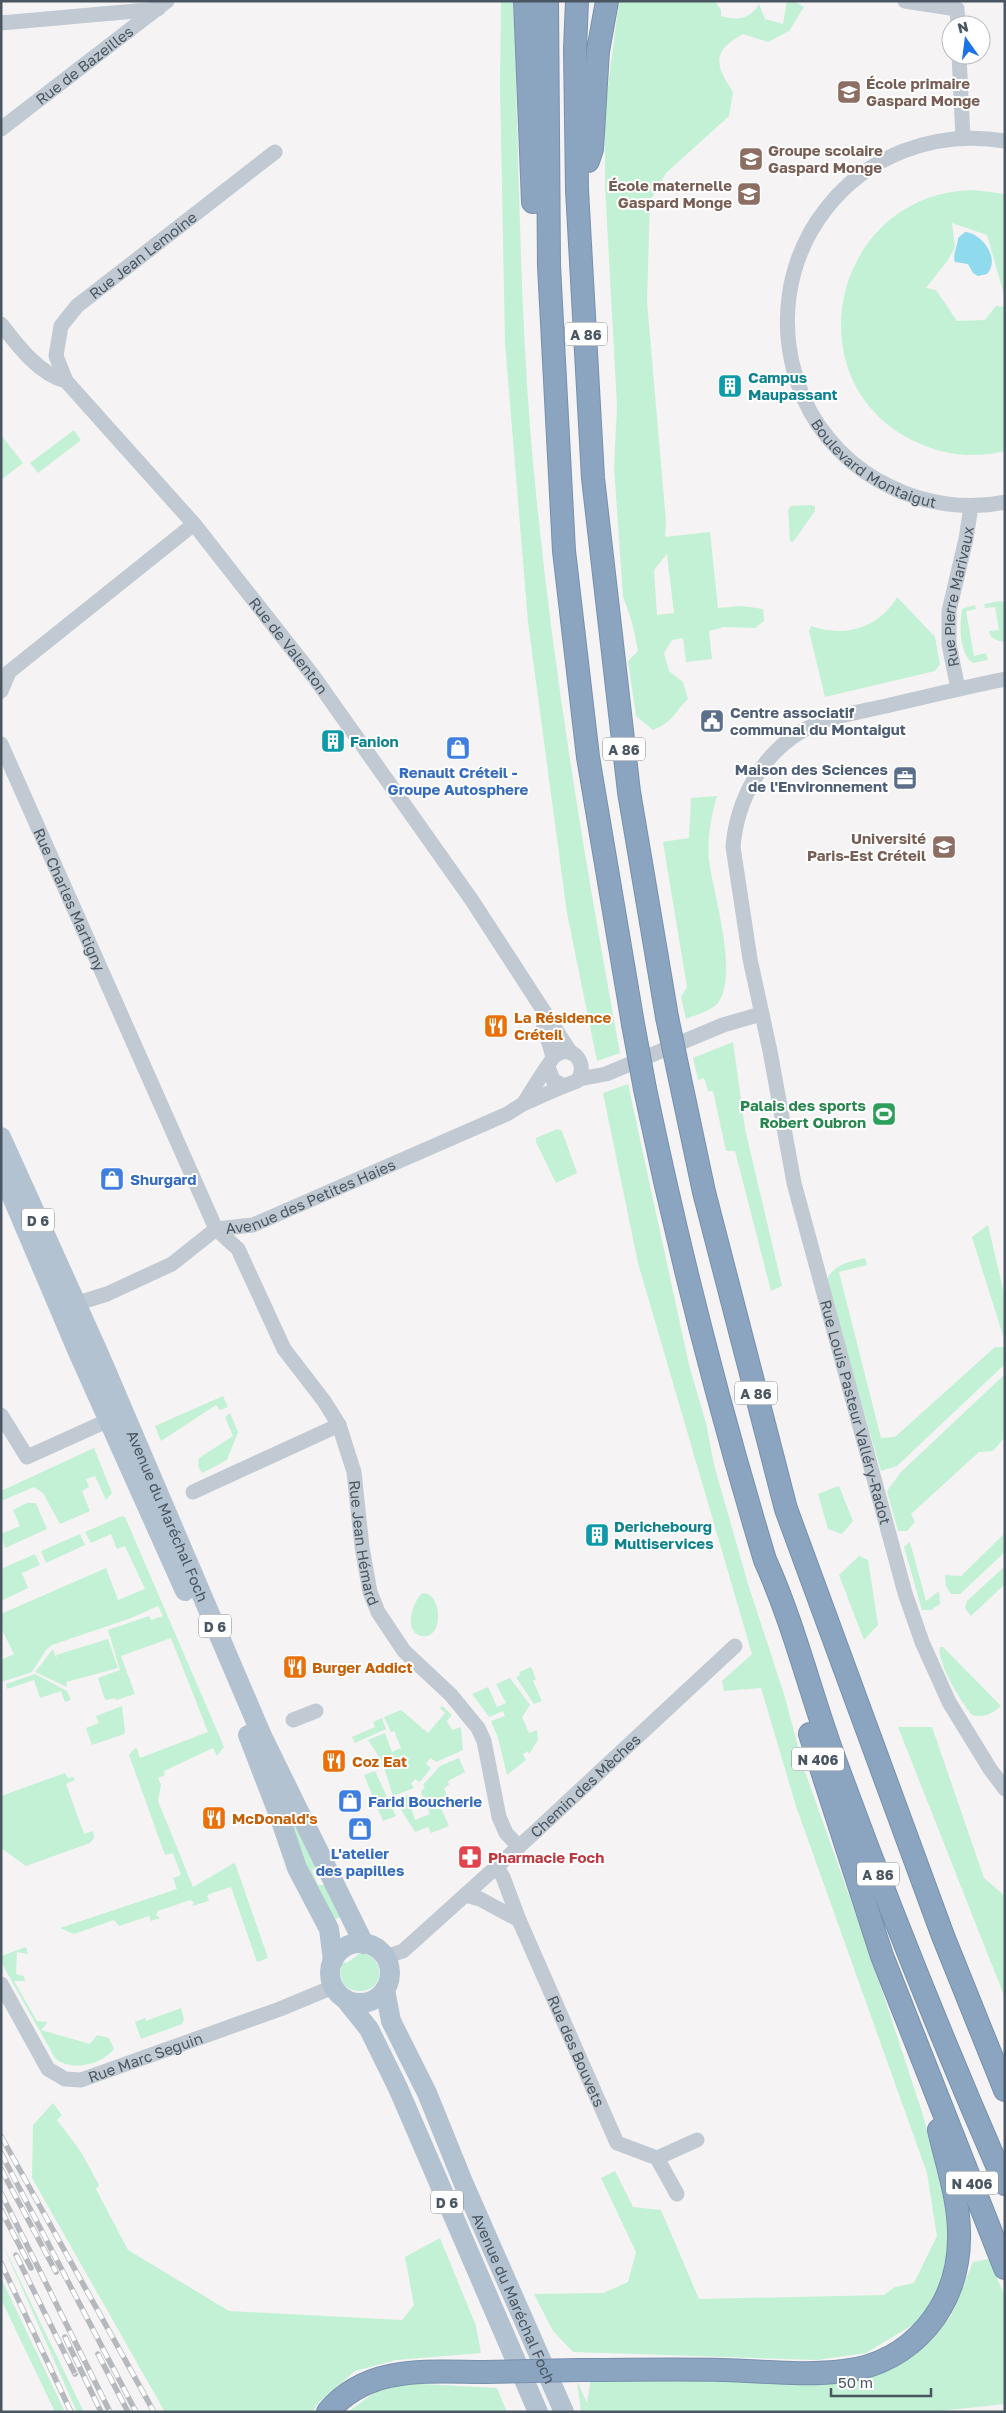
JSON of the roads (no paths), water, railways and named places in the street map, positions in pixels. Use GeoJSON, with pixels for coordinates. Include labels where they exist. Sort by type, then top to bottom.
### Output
{"type":"FeatureCollection","features":[{"type":"Feature","properties":{"kind":"highway"},"geometry":{"type":"LineString","coordinates":[[525,1],[535,245],[549,266]]}},
{"type":"Feature","properties":{"kind":"highway","name":"A 86"},"geometry":{"type":"LineString","coordinates":[[547,1],[549,266],[564,551],[588,757],[633,1024],[668,1199],[705,1348],[765,1560],[777,1587],[832,1750],[891,1910],[1005,2184]]}},
{"type":"Feature","properties":{"kind":"highway","name":"A 86"},"geometry":{"type":"LineString","coordinates":[[576,1],[577,190],[593,469],[602,568],[629,792],[667,1017],[704,1192],[786,1509],[943,1936],[1005,2090]]}},
{"type":"Feature","properties":{"kind":"highway"},"geometry":{"type":"LineString","coordinates":[[577,190],[592,149],[598,51],[607,1]]}},
{"type":"Feature","properties":{"kind":"highway","name":"N 406"},"geometry":{"type":"LineString","coordinates":[[765,1560],[763,1568],[765,1591],[864,1904],[882,1956],[1005,2268]]}},
{"type":"Feature","properties":{"kind":"highway"},"geometry":{"type":"LineString","coordinates":[[328,2412],[349,2393],[382,2376],[419,2372],[723,2370],[800,2374],[846,2371],[876,2364],[904,2348],[923,2332],[942,2308],[953,2286],[960,2238],[956,2207],[938,2126],[939,2099]]}},
{"type":"Feature","properties":{"kind":"main road","name":"D 6"},"geometry":{"type":"LineString","coordinates":[[1,1137],[68,1306]]}},
{"type":"Feature","properties":{"kind":"main road","name":"D 6"},"geometry":{"type":"LineString","coordinates":[[1,1171],[68,1306]]}},
{"type":"Feature","properties":{"kind":"main road","name":"Avenue du Maréchal Foch"},"geometry":{"type":"LineString","coordinates":[[68,1306],[78,1352],[240,1715],[280,1818],[297,1868],[328,1929],[333,1961]]}},
{"type":"Feature","properties":{"kind":"main road","name":"Avenue du Maréchal Foch"},"geometry":{"type":"LineString","coordinates":[[68,1306],[99,1354],[262,1736],[364,1944]]}},
{"type":"Feature","properties":{"kind":"main road"},"geometry":{"type":"LineString","coordinates":[[364,1944],[380,1950],[385,1957],[390,1973],[385,1990],[379,1997],[362,2003],[339,1993],[331,1969],[338,1953],[346,1947],[364,1944]]}},
{"type":"Feature","properties":{"kind":"main road","name":"Avenue du Maréchal Foch"},"geometry":{"type":"LineString","coordinates":[[385,1990],[391,2021],[427,2093],[466,2190],[564,2412]]}},
{"type":"Feature","properties":{"kind":"main road","name":"Avenue du Maréchal Foch"},"geometry":{"type":"LineString","coordinates":[[339,1993],[370,2029],[398,2088],[538,2412]]}},
{"type":"Feature","properties":{"kind":"street"},"geometry":{"type":"LineString","coordinates":[[905,1],[957,9],[957,15]]}},
{"type":"Feature","properties":{"kind":"street"},"geometry":{"type":"LineString","coordinates":[[1,23],[162,5]]}},
{"type":"Feature","properties":{"kind":"street","name":"Rue de Bazeilles"},"geometry":{"type":"LineString","coordinates":[[1,129],[162,5]]}},
{"type":"Feature","properties":{"kind":"street"},"geometry":{"type":"LineString","coordinates":[[959,65],[963,138]]}},
{"type":"Feature","properties":{"kind":"street","name":"Boulevard Montaigut"},"geometry":{"type":"LineString","coordinates":[[1005,141],[963,138],[930,142],[900,152],[872,166],[838,193],[817,220],[798,256],[790,287],[787,324],[791,362],[805,402],[822,429],[857,467],[896,490],[926,500],[971,506],[1005,502]]}},
{"type":"Feature","properties":{"kind":"street","name":"Rue Jean Lemoine"},"geometry":{"type":"LineString","coordinates":[[66,381],[56,356],[61,326],[77,306],[275,152]]}},
{"type":"Feature","properties":{"kind":"street","name":"Rue de Valenton"},"geometry":{"type":"LineString","coordinates":[[1,324],[39,368],[56,378],[66,381],[194,524],[314,677],[436,848],[575,1056]]}},
{"type":"Feature","properties":{"kind":"street","name":"Rue Pierre Marivaux"},"geometry":{"type":"LineString","coordinates":[[958,689],[949,644],[949,611],[966,539],[971,506]]}},
{"type":"Feature","properties":{"kind":"street"},"geometry":{"type":"LineString","coordinates":[[1,691],[9,672],[194,524]]}},
{"type":"Feature","properties":{"kind":"street","name":"Rue Louis Pasteur Valléry-Radot"},"geometry":{"type":"LineString","coordinates":[[1005,679],[825,721],[803,731],[784,745],[764,764],[745,794],[735,828],[734,847],[750,958],[794,1183],[905,1593],[922,1642],[949,1702],[990,1769],[1005,1789]]}},
{"type":"Feature","properties":{"kind":"street","name":"Rue Charles Martigny"},"geometry":{"type":"LineString","coordinates":[[1,744],[216,1229]]}},
{"type":"Feature","properties":{"kind":"street","name":"Rue de Valenton"},"geometry":{"type":"LineString","coordinates":[[540,1004],[551,1062]]}},
{"type":"Feature","properties":{"kind":"street","name":"Avenue des Petites Haies"},"geometry":{"type":"LineString","coordinates":[[68,1306],[107,1294],[172,1264],[216,1229],[253,1225],[508,1114],[523,1104],[573,1084],[579,1079],[603,1075],[723,1025],[761,1014]]}},
{"type":"Feature","properties":{"kind":"street","name":"Avenue des Petites Haies"},"geometry":{"type":"LineString","coordinates":[[523,1104],[551,1062],[561,1052],[575,1056],[592,1066],[617,1069]]}},
{"type":"Feature","properties":{"kind":"street"},"geometry":{"type":"LineString","coordinates":[[575,1056],[582,1071],[579,1079]]}},
{"type":"Feature","properties":{"kind":"street"},"geometry":{"type":"LineString","coordinates":[[551,1062],[552,1080],[564,1086]]}},
{"type":"Feature","properties":{"kind":"street","name":"Rue Jean Hémard"},"geometry":{"type":"LineString","coordinates":[[216,1229],[238,1249],[284,1349],[324,1401],[339,1425],[354,1472],[362,1547],[370,1592],[378,1612],[404,1651],[451,1694],[478,1728],[484,1741],[503,1828],[519,1847]]}},
{"type":"Feature","properties":{"kind":"street"},"geometry":{"type":"LineString","coordinates":[[1,1415],[27,1458],[109,1420]]}},
{"type":"Feature","properties":{"kind":"street"},"geometry":{"type":"LineString","coordinates":[[193,1492],[339,1425]]}},
{"type":"Feature","properties":{"kind":"street","name":"Chemin des Mèches"},"geometry":{"type":"LineString","coordinates":[[385,1957],[403,1951],[519,1847],[735,1646]]}},
{"type":"Feature","properties":{"kind":"street"},"geometry":{"type":"LineString","coordinates":[[293,1720],[316,1711]]}},
{"type":"Feature","properties":{"kind":"street","name":"Rue des Bouvets"},"geometry":{"type":"LineString","coordinates":[[496,1866],[503,1877],[617,2144],[656,2158]]}},
{"type":"Feature","properties":{"kind":"street"},"geometry":{"type":"LineString","coordinates":[[465,1895],[480,1899],[520,1920]]}},
{"type":"Feature","properties":{"kind":"street","name":"Rue Marc Seguin"},"geometry":{"type":"LineString","coordinates":[[1,1984],[48,2069],[65,2079],[81,2080],[280,2009],[339,1993]]}},
{"type":"Feature","properties":{"kind":"street"},"geometry":{"type":"LineString","coordinates":[[677,2194],[656,2158],[697,2140]]}},
{"type":"Feature","properties":{"kind":"water"},"geometry":{"type":"Polygon","coordinates":[[[965,232],[978,237],[988,248],[992,261],[991,268],[987,274],[978,276],[973,273],[968,264],[955,262],[954,256],[958,238],[965,232]]]}},
{"type":"Feature","properties":{"kind":"railway"},"geometry":{"type":"LineString","coordinates":[[1,2136],[154,2412]]}},
{"type":"Feature","properties":{"kind":"railway"},"geometry":{"type":"LineString","coordinates":[[1,2153],[136,2412]]}},
{"type":"Feature","properties":{"kind":"railway"},"geometry":{"type":"LineString","coordinates":[[1,2169],[56,2272]]}},
{"type":"Feature","properties":{"kind":"railway"},"geometry":{"type":"LineString","coordinates":[[1,2193],[110,2412]]}},
{"type":"Feature","properties":{"kind":"railway"},"geometry":{"type":"LineString","coordinates":[[1,2210],[31,2268]]}},
{"type":"Feature","properties":{"kind":"railway"},"geometry":{"type":"LineString","coordinates":[[16,2255],[75,2374]]}},
{"type":"Feature","properties":{"kind":"railway"},"geometry":{"type":"LineString","coordinates":[[1,2263],[71,2412]]}},
{"type":"Feature","properties":{"kind":"railway"},"geometry":{"type":"LineString","coordinates":[[65,2337],[101,2412]]}},
{"type":"Feature","properties":{"kind":"railway"},"geometry":{"type":"LineString","coordinates":[[98,2354],[128,2412]]}},
{"type":"Feature","properties":{"kind":"place","name":"École primaire Gaspard Monge"},"geometry":{"type":"Point","coordinates":[849,92]}},
{"type":"Feature","properties":{"kind":"place","name":"Groupe scolaire Gaspard Monge"},"geometry":{"type":"Point","coordinates":[751,159]}},
{"type":"Feature","properties":{"kind":"place","name":"École maternelle Gaspard Monge"},"geometry":{"type":"Point","coordinates":[749,194]}},
{"type":"Feature","properties":{"kind":"place","name":"Campus Maupassant"},"geometry":{"type":"Point","coordinates":[730,386]}},
{"type":"Feature","properties":{"kind":"place","name":"Centre associatif communal du Montaigut"},"geometry":{"type":"Point","coordinates":[712,721]}},
{"type":"Feature","properties":{"kind":"place","name":"Fanion"},"geometry":{"type":"Point","coordinates":[333,741]}},
{"type":"Feature","properties":{"kind":"place","name":"Renault Créteil - Groupe Autosphere"},"geometry":{"type":"Point","coordinates":[458,748]}},
{"type":"Feature","properties":{"kind":"place","name":"Maison des Sciences de l'Environnement"},"geometry":{"type":"Point","coordinates":[905,778]}},
{"type":"Feature","properties":{"kind":"place","name":"Université Paris-Est Créteil"},"geometry":{"type":"Point","coordinates":[944,847]}},
{"type":"Feature","properties":{"kind":"place","name":"La Résidence Créteil"},"geometry":{"type":"Point","coordinates":[496,1026]}},
{"type":"Feature","properties":{"kind":"place","name":"Palais des sports Robert Oubron"},"geometry":{"type":"Point","coordinates":[884,1114]}},
{"type":"Feature","properties":{"kind":"place","name":"Shurgard"},"geometry":{"type":"Point","coordinates":[112,1179]}},
{"type":"Feature","properties":{"kind":"place","name":"Derichebourg Multiservices"},"geometry":{"type":"Point","coordinates":[597,1535]}},
{"type":"Feature","properties":{"kind":"place","name":"Burger Addict"},"geometry":{"type":"Point","coordinates":[295,1667]}},
{"type":"Feature","properties":{"kind":"place","name":"Coz Eat"},"geometry":{"type":"Point","coordinates":[334,1761]}},
{"type":"Feature","properties":{"kind":"place","name":"Farid Boucherie"},"geometry":{"type":"Point","coordinates":[350,1801]}},
{"type":"Feature","properties":{"kind":"place","name":"McDonald's"},"geometry":{"type":"Point","coordinates":[214,1818]}},
{"type":"Feature","properties":{"kind":"place","name":"L'atelier des papilles"},"geometry":{"type":"Point","coordinates":[360,1829]}},
{"type":"Feature","properties":{"kind":"place","name":"Pharmacie Foch"},"geometry":{"type":"Point","coordinates":[470,1857]}}]}
